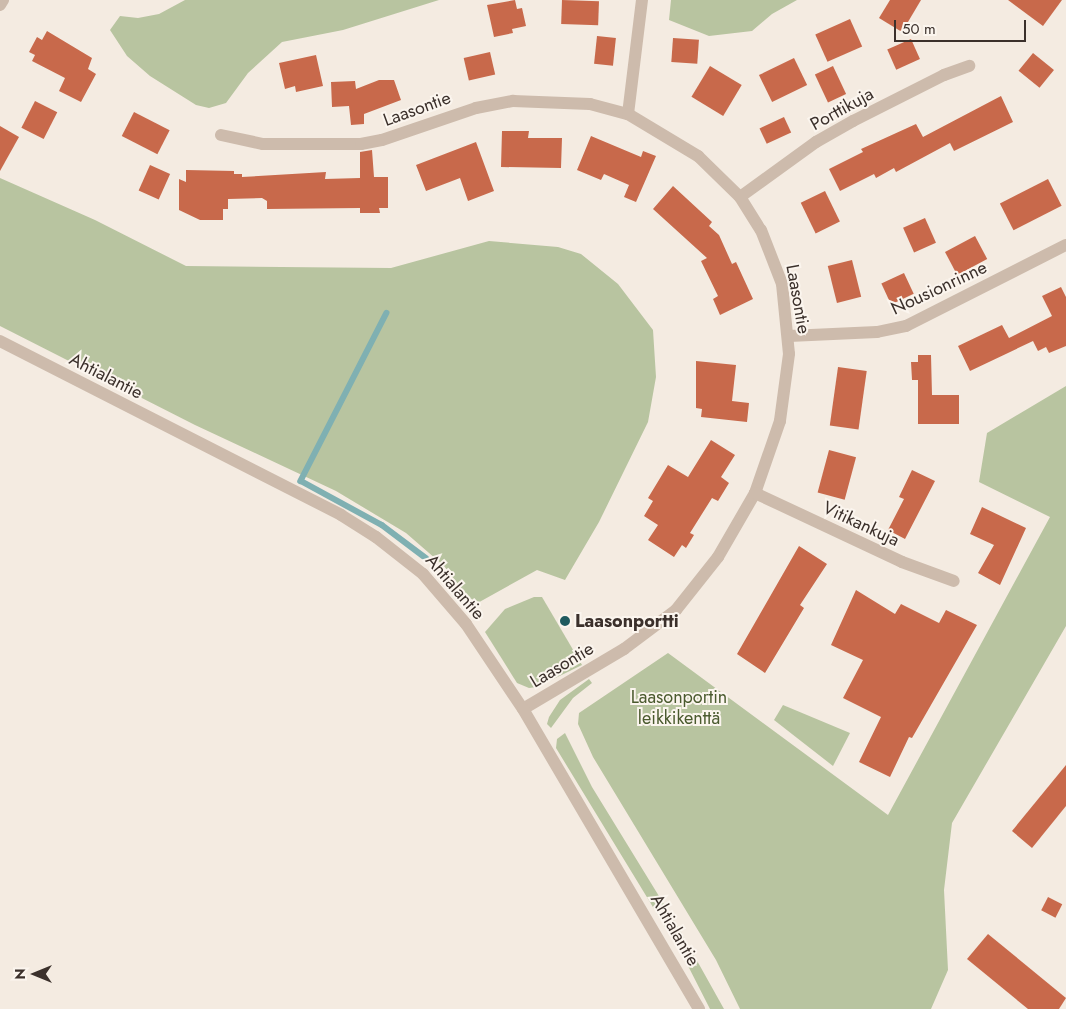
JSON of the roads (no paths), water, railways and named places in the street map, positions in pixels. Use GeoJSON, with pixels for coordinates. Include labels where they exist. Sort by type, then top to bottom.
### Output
{"type":"FeatureCollection","features":[{"type":"Feature","properties":{"kind":"street"},"geometry":{"type":"LineString","coordinates":[[0,5],[3,0]]}},
{"type":"Feature","properties":{"kind":"street"},"geometry":{"type":"LineString","coordinates":[[628,114],[642,0]]}},
{"type":"Feature","properties":{"kind":"street","name":"Porttikuja"},"geometry":{"type":"LineString","coordinates":[[740,197],[845,126],[944,75],[969,66]]}},
{"type":"Feature","properties":{"kind":"street","name":"Laasontie"},"geometry":{"type":"LineString","coordinates":[[221,136],[263,144],[361,144],[382,140],[476,108],[534,100],[590,104],[628,114],[698,156],[740,197],[761,230],[776,264],[789,336],[787,386],[780,421],[755,493],[718,558],[676,610],[624,649],[523,709]]}},
{"type":"Feature","properties":{"kind":"street","name":"Nousionrinne"},"geometry":{"type":"LineString","coordinates":[[789,336],[877,332],[906,326],[1066,245]]}},
{"type":"Feature","properties":{"kind":"street","name":"Ahtialantie"},"geometry":{"type":"LineString","coordinates":[[0,342],[376,536],[435,585],[466,624],[523,709],[699,1009]]}},
{"type":"Feature","properties":{"kind":"street","name":"Vitikankuja"},"geometry":{"type":"LineString","coordinates":[[755,493],[902,562],[954,582]]}},
{"type":"Feature","properties":{"kind":"waterway"},"geometry":{"type":"LineString","coordinates":[[387,313],[301,481],[382,525],[426,558]]}},
{"type":"Feature","properties":{"kind":"place","name":"Laasonportti"},"geometry":{"type":"Point","coordinates":[565,621]}},
{"type":"Feature","properties":{"kind":"park label","name":"Laasonportin leikkikenttä"},"geometry":{"type":"Point","coordinates":[679,708]}}]}
